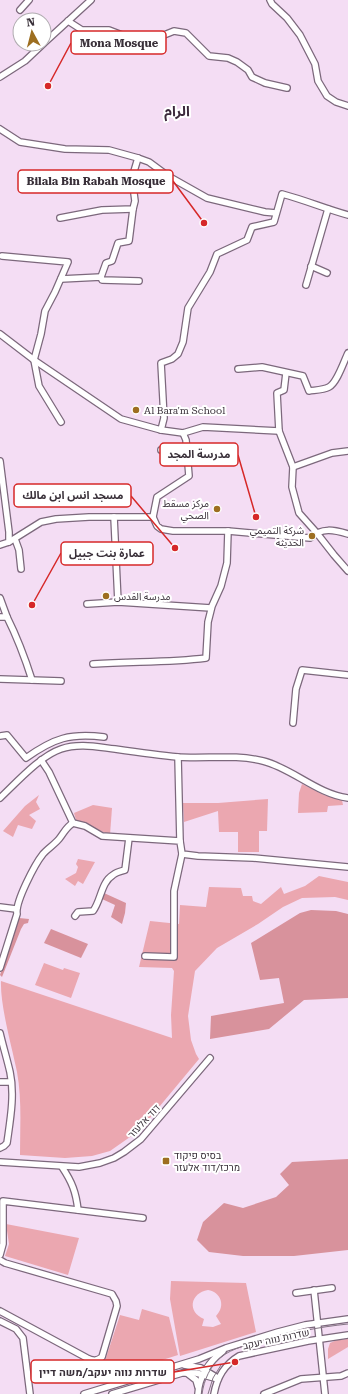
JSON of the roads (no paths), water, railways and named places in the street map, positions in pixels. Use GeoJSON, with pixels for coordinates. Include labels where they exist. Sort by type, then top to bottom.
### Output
{"type":"FeatureCollection","features":[{"type":"Feature","properties":{"kind":"street"},"geometry":{"type":"LineString","coordinates":[[20,10],[28,0]]}},
{"type":"Feature","properties":{"kind":"street"},"geometry":{"type":"LineString","coordinates":[[52,36],[91,0]]}},
{"type":"Feature","properties":{"kind":"street"},"geometry":{"type":"LineString","coordinates":[[270,0],[300,35],[315,64],[318,81],[327,96],[336,102],[348,106]]}},
{"type":"Feature","properties":{"kind":"street"},"geometry":{"type":"LineString","coordinates":[[68,21],[82,30],[109,30],[122,35],[128,41],[142,45],[153,42],[174,31],[186,33],[209,56],[228,58],[238,62],[248,70],[252,77],[265,83],[287,88]]}},
{"type":"Feature","properties":{"kind":"street"},"geometry":{"type":"LineString","coordinates":[[0,77],[34,52]]}},
{"type":"Feature","properties":{"kind":"street"},"geometry":{"type":"LineString","coordinates":[[0,129],[20,142],[66,149],[109,150],[138,158],[150,162],[168,176],[208,198],[258,211],[276,213]]}},
{"type":"Feature","properties":{"kind":"street"},"geometry":{"type":"LineString","coordinates":[[101,278],[106,263],[112,261],[118,243],[129,241],[135,201],[132,178],[138,158]]}},
{"type":"Feature","properties":{"kind":"street"},"geometry":{"type":"LineString","coordinates":[[161,430],[164,418],[161,363],[172,359],[178,354],[183,342],[188,308],[210,272],[217,254],[247,240],[252,226],[274,222],[282,194],[348,215]]}},
{"type":"Feature","properties":{"kind":"street"},"geometry":{"type":"LineString","coordinates":[[60,218],[102,210],[133,209]]}},
{"type":"Feature","properties":{"kind":"street"},"geometry":{"type":"LineString","coordinates":[[306,285],[328,209]]}},
{"type":"Feature","properties":{"kind":"street"},"geometry":{"type":"LineString","coordinates":[[2,256],[68,262],[45,310],[41,334],[34,360],[39,386],[61,422]]}},
{"type":"Feature","properties":{"kind":"street"},"geometry":{"type":"LineString","coordinates":[[311,266],[327,273]]}},
{"type":"Feature","properties":{"kind":"street"},"geometry":{"type":"LineString","coordinates":[[61,279],[101,278],[102,280],[139,281]]}},
{"type":"Feature","properties":{"kind":"street"},"geometry":{"type":"LineString","coordinates":[[0,334],[34,360],[121,419],[161,430],[183,433],[203,427],[279,431]]}},
{"type":"Feature","properties":{"kind":"street"},"geometry":{"type":"LineString","coordinates":[[238,369],[262,367],[303,376],[310,391],[320,390],[330,386],[336,379],[348,353]]}},
{"type":"Feature","properties":{"kind":"street"},"geometry":{"type":"LineString","coordinates":[[286,373],[284,390],[277,393],[279,431],[293,467],[292,487],[299,513],[348,571]]}},
{"type":"Feature","properties":{"kind":"street"},"geometry":{"type":"LineString","coordinates":[[183,433],[186,440],[189,476],[157,497],[153,517],[157,526],[161,529],[173,531],[228,531],[310,538],[316,532],[333,530],[348,534]]}},
{"type":"Feature","properties":{"kind":"street"},"geometry":{"type":"LineString","coordinates":[[161,450],[187,449]]}},
{"type":"Feature","properties":{"kind":"street"},"geometry":{"type":"LineString","coordinates":[[293,467],[332,453],[348,451]]}},
{"type":"Feature","properties":{"kind":"street"},"geometry":{"type":"LineString","coordinates":[[0,461],[10,532],[9,542]]}},
{"type":"Feature","properties":{"kind":"street"},"geometry":{"type":"LineString","coordinates":[[0,545],[9,542],[41,522],[56,519],[89,517],[153,517]]}},
{"type":"Feature","properties":{"kind":"street"},"geometry":{"type":"LineString","coordinates":[[114,517],[118,602]]}},
{"type":"Feature","properties":{"kind":"street"},"geometry":{"type":"LineString","coordinates":[[93,664],[114,662],[180,661],[206,658],[208,622],[211,608],[221,586],[227,563],[228,531]]}},
{"type":"Feature","properties":{"kind":"street"},"geometry":{"type":"LineString","coordinates":[[14,539],[19,550],[21,569]]}},
{"type":"Feature","properties":{"kind":"street"},"geometry":{"type":"LineString","coordinates":[[0,598],[20,644],[32,680]]}},
{"type":"Feature","properties":{"kind":"street"},"geometry":{"type":"LineString","coordinates":[[87,604],[118,602],[211,608]]}},
{"type":"Feature","properties":{"kind":"street"},"geometry":{"type":"LineString","coordinates":[[0,617],[7,617]]}},
{"type":"Feature","properties":{"kind":"street"},"geometry":{"type":"LineString","coordinates":[[293,723],[296,689],[302,670],[348,675]]}},
{"type":"Feature","properties":{"kind":"street"},"geometry":{"type":"LineString","coordinates":[[0,679],[61,681]]}},
{"type":"Feature","properties":{"kind":"street"},"geometry":{"type":"LineString","coordinates":[[0,736],[7,735],[26,758],[45,745],[64,738],[78,735],[104,737]]}},
{"type":"Feature","properties":{"kind":"street"},"geometry":{"type":"LineString","coordinates":[[0,798],[41,760],[61,749],[82,746],[178,757],[220,757],[262,760],[338,796],[348,798]]}},
{"type":"Feature","properties":{"kind":"street"},"geometry":{"type":"LineString","coordinates":[[145,956],[174,957],[174,891],[182,854],[180,841],[178,757]]}},
{"type":"Feature","properties":{"kind":"street"},"geometry":{"type":"LineString","coordinates":[[41,760],[49,772],[73,823]]}},
{"type":"Feature","properties":{"kind":"street"},"geometry":{"type":"LineString","coordinates":[[0,968],[17,914],[16,909],[20,896],[43,854],[58,840],[68,826],[73,823],[84,826],[102,836],[180,841]]}},
{"type":"Feature","properties":{"kind":"street"},"geometry":{"type":"LineString","coordinates":[[75,916],[78,912],[93,911],[97,906],[108,879],[125,870],[129,838]]}},
{"type":"Feature","properties":{"kind":"street"},"geometry":{"type":"LineString","coordinates":[[182,854],[253,858],[348,867]]}},
{"type":"Feature","properties":{"kind":"street"},"geometry":{"type":"LineString","coordinates":[[0,907],[16,909]]}},
{"type":"Feature","properties":{"kind":"street"},"geometry":{"type":"LineString","coordinates":[[0,1033],[11,1082],[11,1110],[7,1143],[0,1148]]}},
{"type":"Feature","properties":{"kind":"street","name":"דוד אלעזר"},"geometry":{"type":"LineString","coordinates":[[0,1162],[79,1167],[100,1163],[124,1152],[136,1144],[210,1058]]}},
{"type":"Feature","properties":{"kind":"street"},"geometry":{"type":"LineString","coordinates":[[0,1082],[11,1082]]}},
{"type":"Feature","properties":{"kind":"street"},"geometry":{"type":"LineString","coordinates":[[62,1167],[72,1182],[78,1210]]}},
{"type":"Feature","properties":{"kind":"street"},"geometry":{"type":"LineString","coordinates":[[0,1255],[2,1244],[3,1201],[143,1218]]}},
{"type":"Feature","properties":{"kind":"street"},"geometry":{"type":"LineString","coordinates":[[0,1260],[5,1263],[112,1294],[117,1306],[102,1357],[98,1360],[87,1358],[0,1311]]}},
{"type":"Feature","properties":{"kind":"street"},"geometry":{"type":"LineString","coordinates":[[296,1293],[332,1288]]}},
{"type":"Feature","properties":{"kind":"street"},"geometry":{"type":"LineString","coordinates":[[314,1290],[316,1323],[325,1394]]}},
{"type":"Feature","properties":{"kind":"street","name":"שדרות נווה יעקב"},"geometry":{"type":"LineString","coordinates":[[170,1367],[202,1358],[231,1346],[285,1330],[316,1323],[348,1319]]}},
{"type":"Feature","properties":{"kind":"street"},"geometry":{"type":"LineString","coordinates":[[0,1321],[16,1330],[23,1338],[30,1394]]}},
{"type":"Feature","properties":{"kind":"street","name":"שדרות נווה יעקב"},"geometry":{"type":"LineString","coordinates":[[214,1394],[218,1379],[226,1365],[243,1355],[318,1339],[348,1335]]}},
{"type":"Feature","properties":{"kind":"street","name":"שדרות נווה יעקב"},"geometry":{"type":"LineString","coordinates":[[204,1372],[216,1357],[231,1346]]}},
{"type":"Feature","properties":{"kind":"street"},"geometry":{"type":"LineString","coordinates":[[84,1394],[170,1367],[189,1365],[218,1379]]}},
{"type":"Feature","properties":{"kind":"street"},"geometry":{"type":"LineString","coordinates":[[112,1394],[166,1377],[186,1373],[204,1372]]}},
{"type":"Feature","properties":{"kind":"street"},"geometry":{"type":"LineString","coordinates":[[198,1392],[204,1372]]}},
{"type":"Feature","properties":{"kind":"street"},"geometry":{"type":"LineString","coordinates":[[186,1373],[196,1380],[198,1392]]}},
{"type":"Feature","properties":{"kind":"street"},"geometry":{"type":"LineString","coordinates":[[264,1394],[301,1379],[341,1376],[348,1373]]}},
{"type":"Feature","properties":{"kind":"tram line"},"geometry":{"type":"LineString","coordinates":[[202,1394],[204,1384],[211,1369],[221,1357],[230,1351],[293,1333],[348,1324]]}},
{"type":"Feature","properties":{"kind":"tram line"},"geometry":{"type":"LineString","coordinates":[[208,1394],[213,1378],[221,1365]]}},
{"type":"Feature","properties":{"kind":"place","name":"Mona Mosque"},"geometry":{"type":"Point","coordinates":[48,86]}},
{"type":"Feature","properties":{"kind":"place","name":"Bilala Bin Rabah Mosque"},"geometry":{"type":"Point","coordinates":[204,223]}},
{"type":"Feature","properties":{"kind":"place","name":"Al Bara'm School"},"geometry":{"type":"Point","coordinates":[136,410]}},
{"type":"Feature","properties":{"kind":"place","name":"مركز مسقط الصحي"},"geometry":{"type":"Point","coordinates":[217,509]}},
{"type":"Feature","properties":{"kind":"place","name":"مدرسة المجد"},"geometry":{"type":"Point","coordinates":[256,517]}},
{"type":"Feature","properties":{"kind":"place","name":"شركة التميمي الحديثة"},"geometry":{"type":"Point","coordinates":[312,536]}},
{"type":"Feature","properties":{"kind":"place","name":"مسجد انس ابن مالك"},"geometry":{"type":"Point","coordinates":[175,548]}},
{"type":"Feature","properties":{"kind":"place","name":"مدرسة القدس"},"geometry":{"type":"Point","coordinates":[106,596]}},
{"type":"Feature","properties":{"kind":"place","name":"عمارة بنت جبيل"},"geometry":{"type":"Point","coordinates":[32,605]}},
{"type":"Feature","properties":{"kind":"place","name":"בסיס פיקוד מרכז/דוד אלעזר"},"geometry":{"type":"Point","coordinates":[166,1161]}},
{"type":"Feature","properties":{"kind":"place","name":"שדרות נווה יעקב/משה דיין"},"geometry":{"type":"Point","coordinates":[235,1362]}},
{"type":"Feature","properties":{"kind":"district","name":"الرام"},"geometry":{"type":"Point","coordinates":[177,111]}}]}
